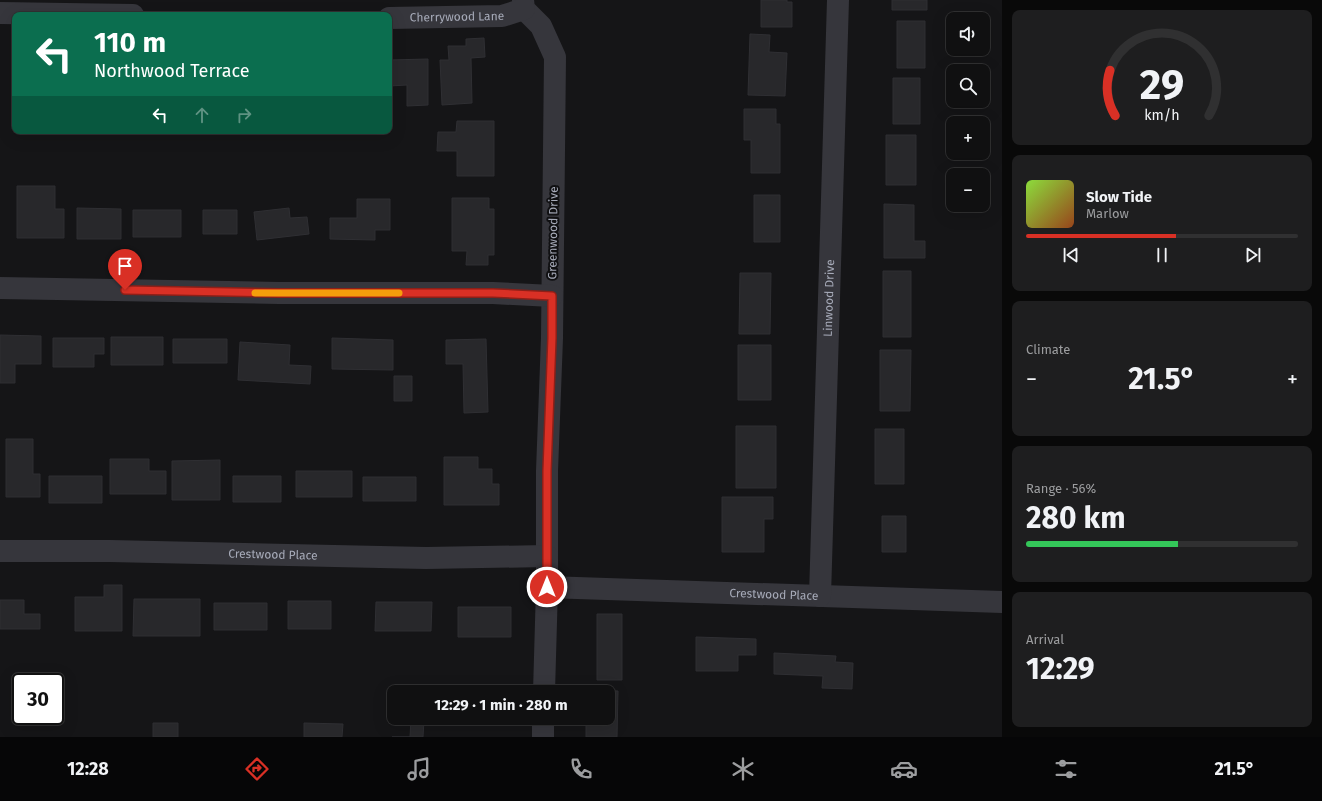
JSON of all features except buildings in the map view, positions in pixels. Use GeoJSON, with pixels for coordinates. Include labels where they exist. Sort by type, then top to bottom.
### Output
{"type":"FeatureCollection","features":[{"type":"Feature","properties":{"kind":"street","name":"Linwood Drive"},"geometry":{"type":"LineString","coordinates":[[820,596],[838,0]]}},
{"type":"Feature","properties":{"kind":"street","name":"Cherrywood Lane"},"geometry":{"type":"LineString","coordinates":[[392,18],[502,16],[523,5]]}},
{"type":"Feature","properties":{"kind":"street","name":"Greenwood Drive"},"geometry":{"type":"LineString","coordinates":[[523,5],[541,26],[555,57],[552,338],[547,471],[547,587],[544,685]]}},
{"type":"Feature","properties":{"kind":"street"},"geometry":{"type":"LineString","coordinates":[[0,13],[12,13]]}},
{"type":"Feature","properties":{"kind":"street"},"geometry":{"type":"LineString","coordinates":[[0,288],[279,293],[493,293],[552,296]]}},
{"type":"Feature","properties":{"kind":"street","name":"Crestwood Place"},"geometry":{"type":"LineString","coordinates":[[0,551],[110,551],[426,558],[547,556]]}},
{"type":"Feature","properties":{"kind":"street","name":"Crestwood Place"},"geometry":{"type":"LineString","coordinates":[[547,587],[1002,602]]}},
{"type":"Feature","properties":{"kind":"street"},"geometry":{"type":"LineString","coordinates":[[542,737],[543,725]]}},
{"type":"Feature","properties":{"kind":"slow traffic"},"geometry":{"type":"LineString","coordinates":[[255,293],[399,293]]}},
{"type":"Feature","properties":{"kind":"route"},"geometry":{"type":"LineString","coordinates":[[125,290],[279,293],[493,293],[552,296],[547,471],[547,587]]}}]}
